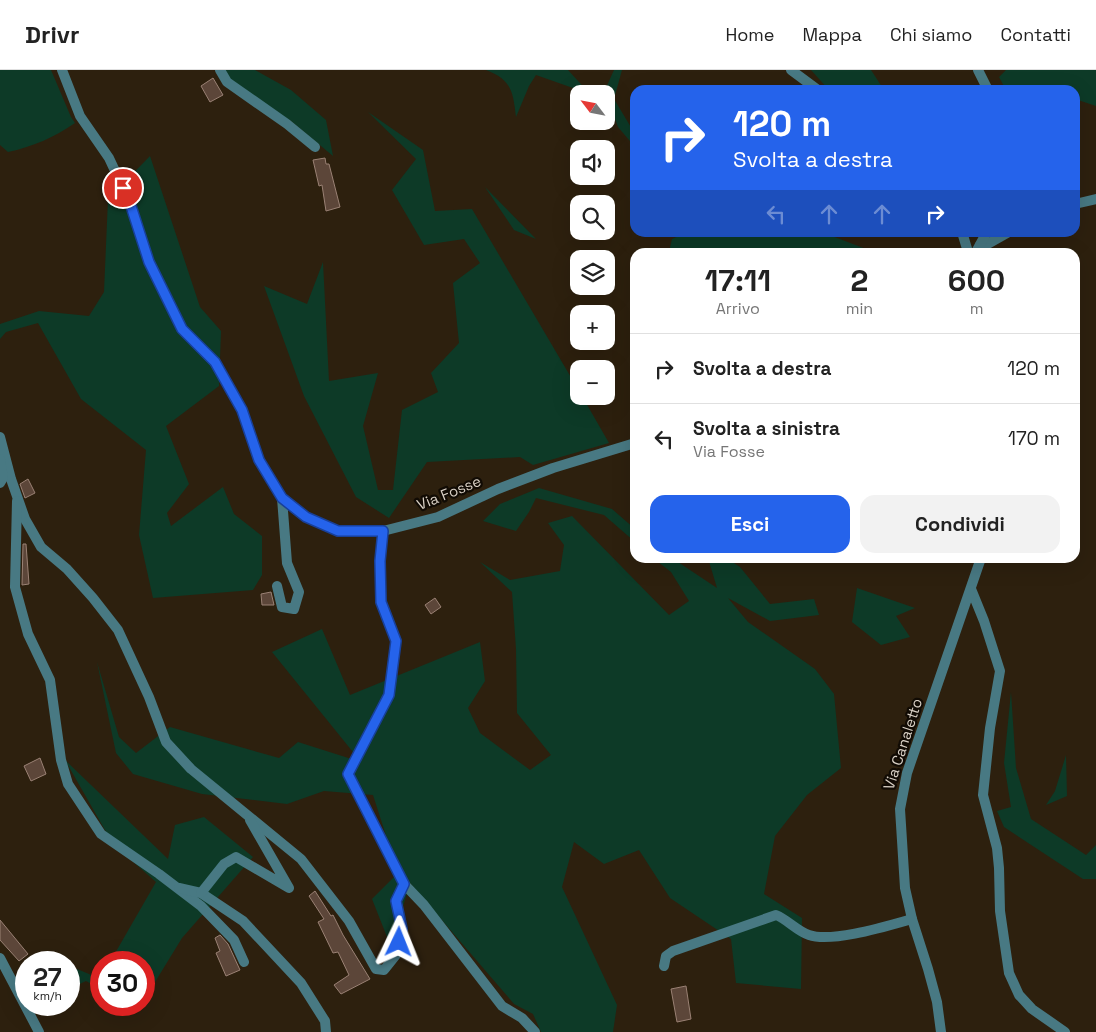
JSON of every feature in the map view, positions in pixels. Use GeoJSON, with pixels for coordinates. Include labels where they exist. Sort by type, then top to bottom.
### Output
{"type":"FeatureCollection","features":[{"type":"Feature","properties":{"kind":"street","name":"Via Fosse"},"geometry":{"type":"LineString","coordinates":[[62,70],[80,116],[110,158],[130,203],[149,262],[182,329],[215,362],[242,410],[259,460],[282,498],[306,517],[338,531],[383,531],[438,518],[498,489],[553,468],[630,445]]}},
{"type":"Feature","properties":{"kind":"street"},"geometry":{"type":"LineString","coordinates":[[220,70],[227,82],[287,124],[315,147]]}},
{"type":"Feature","properties":{"kind":"street"},"geometry":{"type":"LineString","coordinates":[[791,70],[811,85]]}},
{"type":"Feature","properties":{"kind":"street"},"geometry":{"type":"LineString","coordinates":[[978,70],[986,85]]}},
{"type":"Feature","properties":{"kind":"street"},"geometry":{"type":"LineString","coordinates":[[1080,203],[1096,198]]}},
{"type":"Feature","properties":{"kind":"street"},"geometry":{"type":"LineString","coordinates":[[980,248],[1000,237]]}},
{"type":"Feature","properties":{"kind":"street"},"geometry":{"type":"LineString","coordinates":[[0,437],[17,495],[26,519],[41,547],[94,598],[118,630],[149,697],[166,742],[192,769],[301,859],[349,921],[376,969],[384,970],[396,955],[402,929],[396,901],[404,884]]}},
{"type":"Feature","properties":{"kind":"street"},"geometry":{"type":"LineString","coordinates":[[0,459],[3,478],[0,484]]}},
{"type":"Feature","properties":{"kind":"street"},"geometry":{"type":"LineString","coordinates":[[17,495],[15,587],[28,634],[50,680],[60,760],[68,784],[101,834],[201,906],[234,940],[244,962]]}},
{"type":"Feature","properties":{"kind":"street"},"geometry":{"type":"LineString","coordinates":[[277,586],[282,607],[294,609],[299,592],[287,563],[282,498]]}},
{"type":"Feature","properties":{"kind":"street"},"geometry":{"type":"LineString","coordinates":[[383,531],[380,561],[381,602],[396,641],[389,695],[348,774],[404,884],[424,905],[502,1006],[522,1018],[534,1032]]}},
{"type":"Feature","properties":{"kind":"street","name":"Via Canaletto"},"geometry":{"type":"LineString","coordinates":[[940,1032],[932,986],[905,888],[900,809],[907,773],[980,563]]}},
{"type":"Feature","properties":{"kind":"street"},"geometry":{"type":"LineString","coordinates":[[971,589],[984,621],[1000,671],[990,728],[983,795],[997,848],[1000,911],[1009,973],[1019,995],[1032,1009],[1065,1032]]}},
{"type":"Feature","properties":{"kind":"street"},"geometry":{"type":"LineString","coordinates":[[201,893],[224,864],[236,857],[289,888],[246,813]]}},
{"type":"Feature","properties":{"kind":"street"},"geometry":{"type":"LineString","coordinates":[[176,887],[201,893],[243,921],[301,983],[325,1021],[326,1032]]}},
{"type":"Feature","properties":{"kind":"street"},"geometry":{"type":"LineString","coordinates":[[664,966],[666,956],[673,951],[776,915],[806,934],[816,937],[838,936],[912,919]]}},
{"type":"Feature","properties":{"kind":"street"},"geometry":{"type":"LineString","coordinates":[[0,958],[39,1032]]}},
{"type":"Feature","properties":{"kind":"green space"},"geometry":{"type":"Polygon","coordinates":[[[0,70],[51,70],[75,123],[43,141],[8,152],[0,145],[0,70]]]}},
{"type":"Feature","properties":{"kind":"green space"},"geometry":{"type":"Polygon","coordinates":[[[222,70],[255,70],[291,90],[326,120],[333,156],[291,121],[239,90],[222,70]]]}},
{"type":"Feature","properties":{"kind":"green space"},"geometry":{"type":"Polygon","coordinates":[[[486,70],[568,70],[582,85],[570,85],[570,87],[536,75],[529,86],[516,117],[510,88],[495,74],[486,70]]]}},
{"type":"Feature","properties":{"kind":"green space"},"geometry":{"type":"Polygon","coordinates":[[[614,70],[622,70],[615,95],[615,85],[607,85],[614,70]]]}},
{"type":"Feature","properties":{"kind":"green space"},"geometry":{"type":"Polygon","coordinates":[[[811,70],[871,70],[881,85],[824,85],[811,70]]]}},
{"type":"Feature","properties":{"kind":"green space"},"geometry":{"type":"Polygon","coordinates":[[[1006,70],[1096,70],[1096,106],[1080,101],[1080,85],[1003,85],[999,77],[1006,70]]]}},
{"type":"Feature","properties":{"kind":"green space"},"geometry":{"type":"Polygon","coordinates":[[[615,101],[630,126],[630,141],[618,127],[615,119],[615,101]]]}},
{"type":"Feature","properties":{"kind":"green space"},"geometry":{"type":"Polygon","coordinates":[[[368,112],[423,150],[435,211],[472,209],[570,376],[570,405],[587,405],[609,443],[533,465],[520,457],[427,462],[389,518],[356,497],[304,396],[264,286],[307,304],[323,262],[329,381],[378,373],[363,426],[378,490],[393,490],[402,410],[438,392],[431,373],[459,343],[453,283],[480,263],[464,239],[424,245],[392,190],[416,159],[368,112]]]}},
{"type":"Feature","properties":{"kind":"green space"},"geometry":{"type":"Polygon","coordinates":[[[150,156],[200,307],[221,331],[219,386],[166,426],[189,484],[167,513],[171,526],[223,487],[234,514],[262,536],[262,575],[253,590],[153,598],[139,535],[146,450],[81,399],[38,323],[6,332],[0,339],[0,324],[39,311],[89,316],[104,292],[108,199],[150,156]]]}},
{"type":"Feature","properties":{"kind":"green space"},"geometry":{"type":"Polygon","coordinates":[[[485,187],[536,239],[514,230],[485,187]]]}},
{"type":"Feature","properties":{"kind":"green space"},"geometry":{"type":"Polygon","coordinates":[[[676,237],[835,237],[863,248],[670,248],[672,239],[676,237]]]}},
{"type":"Feature","properties":{"kind":"green space"},"geometry":{"type":"Polygon","coordinates":[[[539,488],[612,509],[630,525],[630,538],[604,515],[536,498],[516,531],[483,521],[500,504],[539,488]]]}},
{"type":"Feature","properties":{"kind":"green space"},"geometry":{"type":"Polygon","coordinates":[[[572,516],[669,615],[689,601],[671,572],[659,563],[680,563],[717,588],[710,563],[734,563],[740,567],[770,604],[814,599],[819,615],[770,621],[728,598],[748,622],[815,669],[834,694],[841,768],[807,795],[775,836],[764,894],[802,918],[801,989],[736,983],[731,939],[670,898],[639,850],[604,864],[574,842],[562,887],[617,1005],[613,1032],[541,1032],[533,1014],[514,1004],[410,883],[391,947],[372,899],[398,873],[373,795],[324,791],[287,804],[202,794],[133,774],[116,753],[97,662],[119,737],[136,753],[170,727],[279,758],[298,742],[361,762],[272,652],[322,629],[350,695],[480,642],[485,681],[468,708],[480,733],[530,770],[551,755],[517,713],[516,649],[512,592],[480,562],[510,580],[560,571],[564,545],[548,523],[572,516]]]}},
{"type":"Feature","properties":{"kind":"green space"},"geometry":{"type":"Polygon","coordinates":[[[857,588],[915,608],[896,616],[910,637],[881,645],[852,622],[857,588]]]}},
{"type":"Feature","properties":{"kind":"green space"},"geometry":{"type":"Polygon","coordinates":[[[1011,692],[1016,768],[1031,819],[1086,855],[1096,845],[1096,879],[1083,879],[1004,827],[997,811],[1011,807],[1004,763],[1011,692]]]}},
{"type":"Feature","properties":{"kind":"green space"},"geometry":{"type":"Polygon","coordinates":[[[1066,755],[1067,796],[1046,805],[1055,791],[1066,755]]]}},
{"type":"Feature","properties":{"kind":"green space"},"geometry":{"type":"Polygon","coordinates":[[[65,760],[168,859],[175,825],[204,817],[253,857],[182,938],[155,982],[155,951],[116,951],[156,882],[113,844],[65,760]]]}},
{"type":"Feature","properties":{"kind":"green space"},"geometry":{"type":"Polygon","coordinates":[[[80,970],[90,974],[90,983],[86,981],[80,984],[80,970]]]}},
{"type":"Feature","properties":{"kind":"building"},"geometry":{"type":"Polygon","coordinates":[[[213,78],[223,95],[210,102],[201,86],[213,78]]]}},
{"type":"Feature","properties":{"kind":"building"},"geometry":{"type":"Polygon","coordinates":[[[325,158],[326,164],[329,164],[340,207],[326,211],[322,185],[319,186],[313,160],[325,158]]]}},
{"type":"Feature","properties":{"kind":"building"},"geometry":{"type":"Polygon","coordinates":[[[28,479],[35,493],[25,498],[20,484],[28,479]]]}},
{"type":"Feature","properties":{"kind":"building"},"geometry":{"type":"Polygon","coordinates":[[[23,544],[26,544],[29,584],[22,585],[23,544]]]}},
{"type":"Feature","properties":{"kind":"building"},"geometry":{"type":"Polygon","coordinates":[[[271,592],[274,605],[262,605],[261,594],[271,592]]]}},
{"type":"Feature","properties":{"kind":"building"},"geometry":{"type":"Polygon","coordinates":[[[435,598],[441,607],[431,614],[425,605],[435,598]]]}},
{"type":"Feature","properties":{"kind":"building"},"geometry":{"type":"Polygon","coordinates":[[[40,758],[46,774],[31,781],[24,766],[40,758]]]}},
{"type":"Feature","properties":{"kind":"building"},"geometry":{"type":"Polygon","coordinates":[[[315,891],[331,916],[333,915],[370,979],[341,994],[334,985],[349,975],[338,952],[333,953],[318,922],[324,919],[309,896],[315,891]]]}},
{"type":"Feature","properties":{"kind":"building"},"geometry":{"type":"Polygon","coordinates":[[[0,920],[26,951],[15,951],[15,957],[0,940],[0,920]]]}},
{"type":"Feature","properties":{"kind":"building"},"geometry":{"type":"Polygon","coordinates":[[[220,935],[228,944],[240,970],[226,976],[216,953],[220,951],[215,938],[220,935]]]}},
{"type":"Feature","properties":{"kind":"building"},"geometry":{"type":"Polygon","coordinates":[[[686,986],[691,1019],[677,1022],[671,989],[686,986]]]}},
{"type":"Feature","properties":{"kind":"route"},"geometry":{"type":"LineString","coordinates":[[123,188],[130,203],[149,262],[182,329],[215,362],[242,410],[259,460],[282,498],[306,517],[338,531],[383,531],[380,561],[381,602],[396,641],[389,695],[348,774],[404,884],[396,901],[402,929],[399,942]]}}]}
